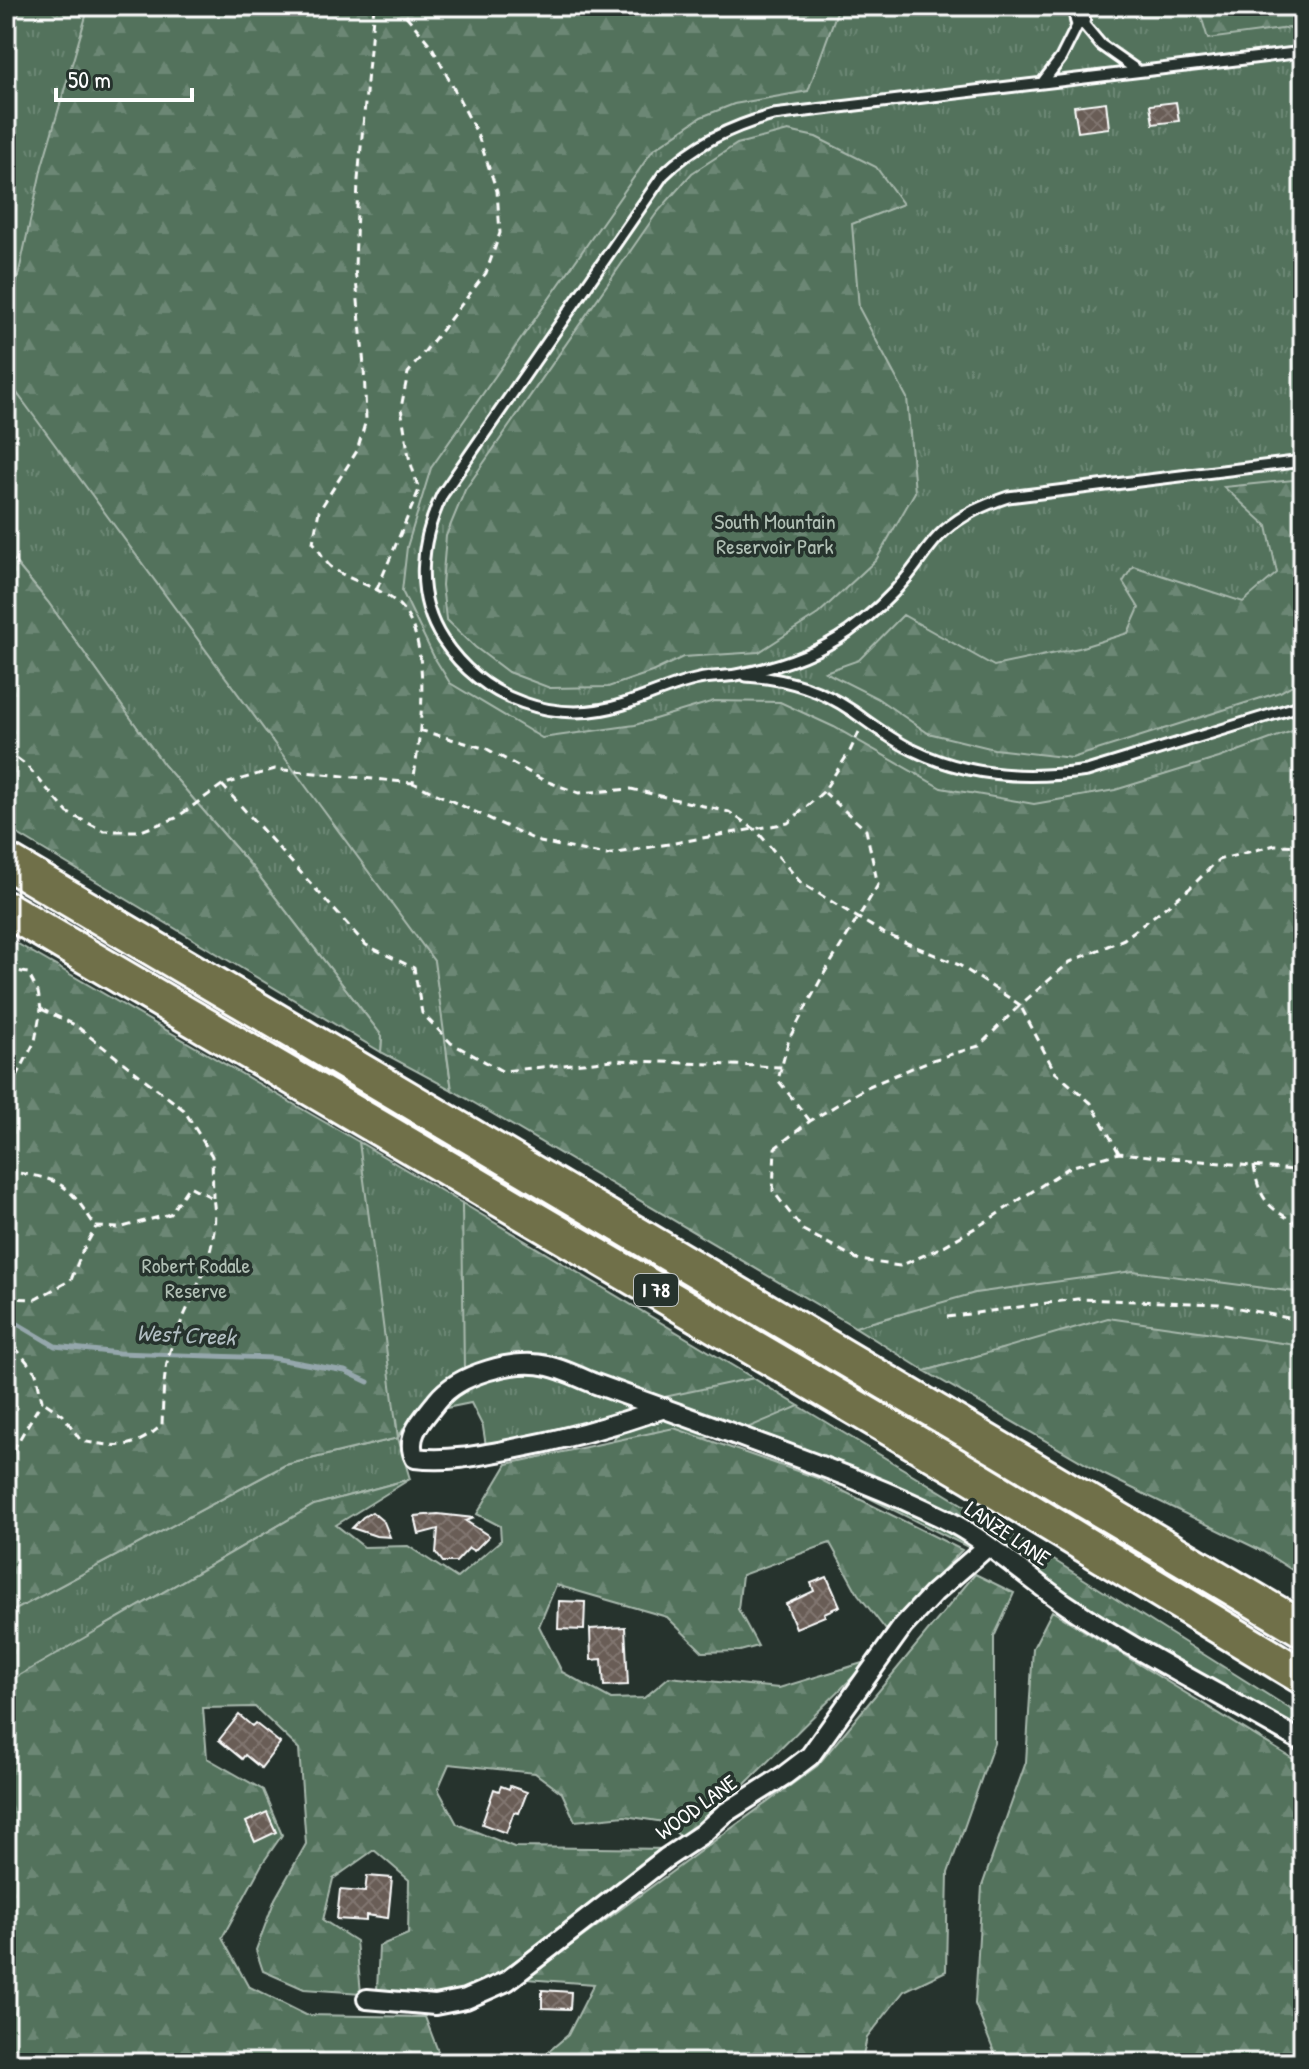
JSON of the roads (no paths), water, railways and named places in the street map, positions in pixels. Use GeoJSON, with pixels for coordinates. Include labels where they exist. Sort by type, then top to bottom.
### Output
{"type":"FeatureCollection","features":[{"type":"Feature","properties":{"kind":"highway","name":"I 78"},"geometry":{"type":"LineString","coordinates":[[6,861],[1303,1629]]}},
{"type":"Feature","properties":{"kind":"highway","name":"I 78"},"geometry":{"type":"LineString","coordinates":[[6,909],[945,1460],[1303,1677]]}},
{"type":"Feature","properties":{"kind":"street","name":"LANZE LANE"},"geometry":{"type":"LineString","coordinates":[[665,1408],[570,1437],[462,1458],[415,1458],[410,1449],[410,1439],[442,1394],[481,1372],[513,1364],[547,1365],[665,1408],[852,1478],[944,1519],[1117,1636],[1303,1742]]}},
{"type":"Feature","properties":{"kind":"street","name":"WOOD LANE"},"geometry":{"type":"LineString","coordinates":[[367,1999],[435,2005],[466,1999],[507,1981],[666,1858],[702,1834],[725,1813],[810,1756],[903,1626],[934,1593],[988,1546]]}},
{"type":"Feature","properties":{"kind":"lane"},"geometry":{"type":"LineString","coordinates":[[1079,13],[1101,45],[1138,72]]}},
{"type":"Feature","properties":{"kind":"lane"},"geometry":{"type":"LineString","coordinates":[[1042,83],[1061,58],[1079,13]]}},
{"type":"Feature","properties":{"kind":"lane"},"geometry":{"type":"LineString","coordinates":[[1303,52],[773,115],[740,124],[693,149],[663,175],[442,495],[426,537],[424,587],[440,635],[453,656],[470,674],[513,701],[541,708],[594,710],[623,704],[668,686],[702,678],[731,676],[777,665],[812,652],[876,612],[943,531],[986,504],[1008,497],[1303,461]]}},
{"type":"Feature","properties":{"kind":"lane"},"geometry":{"type":"LineString","coordinates":[[731,676],[788,682],[822,694],[914,751],[949,764],[1013,777],[1050,777],[1087,771],[1303,705]]}},
{"type":"Feature","properties":{"kind":"waterway","name":"West Creek"},"geometry":{"type":"LineString","coordinates":[[6,1317],[55,1346],[118,1353],[272,1358],[345,1371],[368,1382]]}},
{"type":"Feature","properties":{"kind":"park label","name":"South Mountain Reservoir Park"},"geometry":{"type":"Point","coordinates":[775,534]}},
{"type":"Feature","properties":{"kind":"park label","name":"Robert Rodale Reserve"},"geometry":{"type":"Point","coordinates":[196,1278]}}]}
